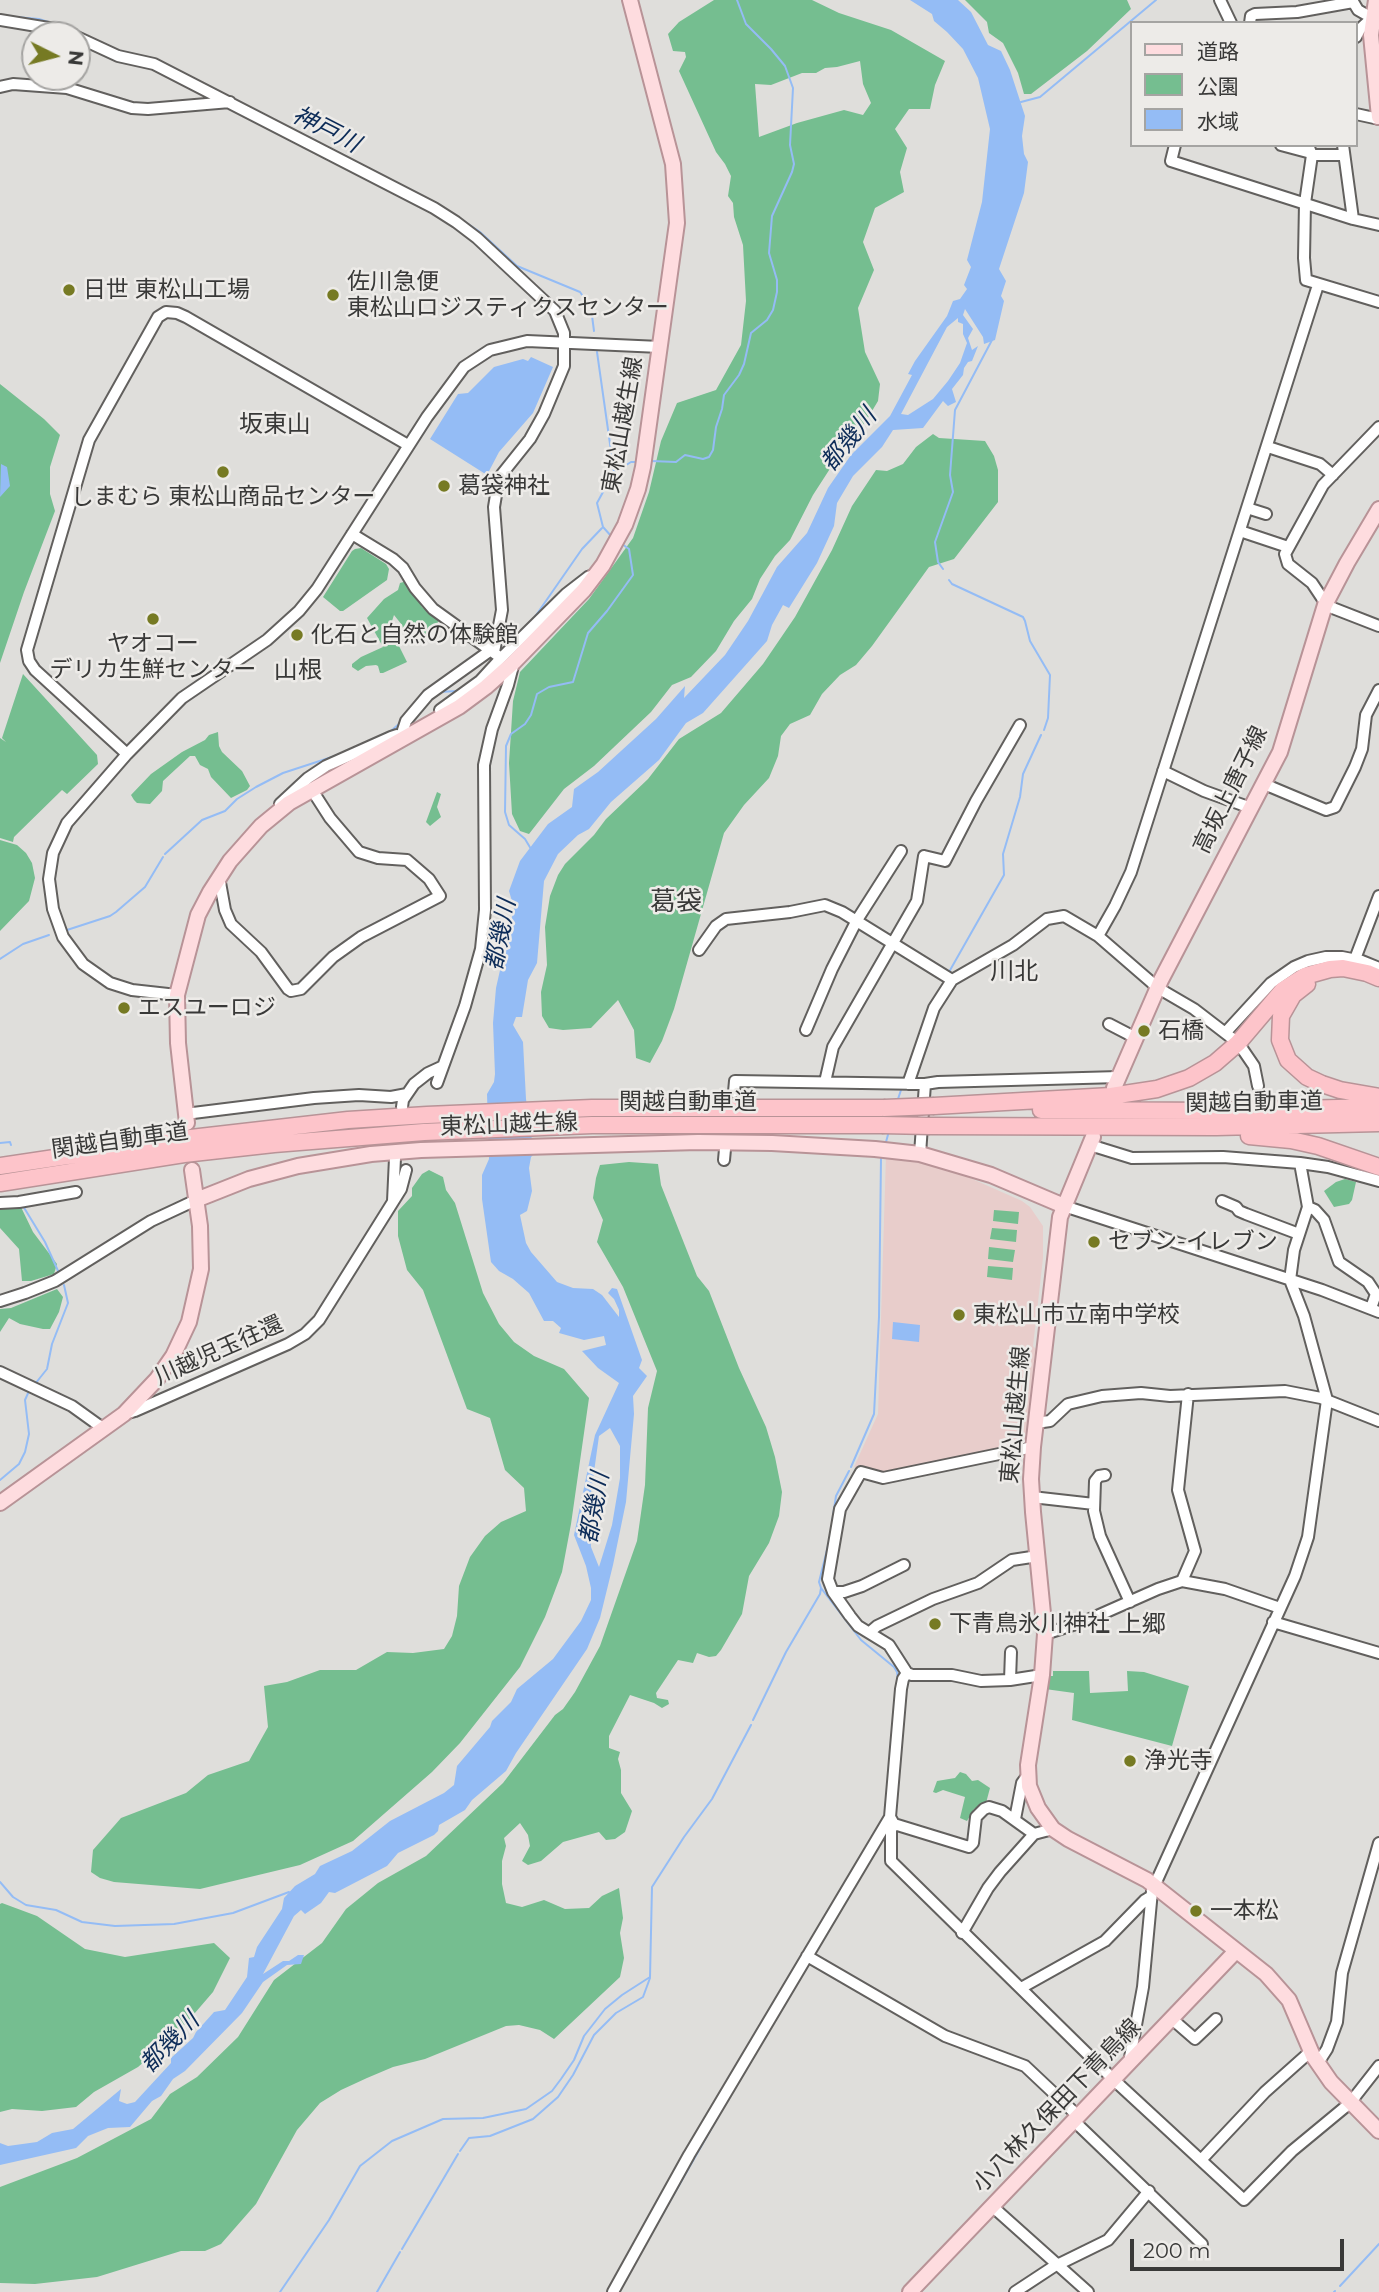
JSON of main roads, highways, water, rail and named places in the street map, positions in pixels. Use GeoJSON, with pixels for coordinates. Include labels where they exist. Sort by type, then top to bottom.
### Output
{"type":"FeatureCollection","features":[{"type":"Feature","properties":{"kind":"highway"},"geometry":{"type":"LineString","coordinates":[[933,1114],[1111,1097],[1157,1089],[1189,1078],[1215,1063],[1238,1043],[1283,990],[1305,976],[1343,968],[1356,969],[1379,978]]}},
{"type":"Feature","properties":{"kind":"highway"},"geometry":{"type":"LineString","coordinates":[[1379,988],[1353,976],[1314,980],[1293,995],[1286,1005],[1279,1028],[1283,1051],[1296,1069],[1307,1077],[1340,1090],[1379,1097]]}},
{"type":"Feature","properties":{"kind":"highway","name":"関越自動車道"},"geometry":{"type":"LineString","coordinates":[[0,1166],[95,1150],[335,1122],[515,1111],[702,1107],[884,1108],[1012,1127],[1216,1127],[1379,1123]]}},
{"type":"Feature","properties":{"kind":"highway","name":"関越自動車道"},"geometry":{"type":"LineString","coordinates":[[0,1182],[274,1144],[513,1126],[882,1125],[933,1114],[1379,1107]]}},
{"type":"Feature","properties":{"kind":"highway"},"geometry":{"type":"LineString","coordinates":[[1012,1127],[1104,1136],[1261,1136],[1318,1146],[1379,1167]]}},
{"type":"Feature","properties":{"kind":"main road","name":"東松山越生線"},"geometry":{"type":"LineString","coordinates":[[186,1119],[178,1042],[177,995],[198,915],[219,877],[255,832],[280,810],[473,698],[500,656],[570,605],[597,574],[625,525],[638,489],[649,435],[673,258],[677,202],[673,164],[630,0]]}},
{"type":"Feature","properties":{"kind":"main road"},"geometry":{"type":"LineString","coordinates":[[1376,0],[1372,18],[1372,52],[1379,118]]}},
{"type":"Feature","properties":{"kind":"main road","name":"高坂上唐子線"},"geometry":{"type":"LineString","coordinates":[[1117,1082],[1158,988],[1280,752],[1326,603],[1346,563],[1379,509]]}},
{"type":"Feature","properties":{"kind":"main road"},"geometry":{"type":"LineString","coordinates":[[1064,1206],[1091,1141]]}},
{"type":"Feature","properties":{"kind":"main road","name":"東松山越生線"},"geometry":{"type":"LineString","coordinates":[[196,1200],[249,1179],[298,1166],[361,1155],[421,1150],[698,1142],[876,1149],[916,1154],[991,1175],[1064,1206],[1060,1217],[1033,1447],[1032,1497],[1045,1634],[1028,1775],[1029,1786],[1038,1808],[1053,1829],[1139,1875],[1152,1891],[1262,1971],[1289,2000],[1314,2057],[1335,2088],[1379,2131]]}},
{"type":"Feature","properties":{"kind":"main road"},"geometry":{"type":"LineString","coordinates":[[0,1503],[124,1414],[158,1380],[173,1356],[189,1322],[201,1269],[192,1170]]}},
{"type":"Feature","properties":{"kind":"main road","name":"小八林久保田下青鳥線"},"geometry":{"type":"LineString","coordinates":[[913,2291],[1237,1951]]}},
{"type":"Feature","properties":{"kind":"water"},"geometry":{"type":"Polygon","coordinates":[[[910,0],[958,0],[971,12],[988,45],[1001,51],[1025,116],[1022,136],[1028,162],[1024,193],[999,269],[1006,281],[1001,296],[1004,301],[995,340],[984,344],[983,337],[965,309],[963,315],[973,329],[968,338],[972,350],[978,346],[972,361],[968,362],[963,375],[952,389],[956,402],[948,406],[943,401],[923,428],[893,430],[882,447],[853,476],[837,503],[834,526],[817,563],[789,608],[783,605],[767,641],[703,713],[686,723],[659,760],[611,802],[589,829],[578,835],[558,854],[544,881],[537,963],[528,980],[522,1017],[516,1017],[513,1025],[523,1042],[526,1099],[534,1154],[529,1168],[532,1191],[527,1211],[520,1215],[526,1243],[557,1282],[573,1288],[593,1289],[602,1295],[619,1317],[614,1299],[608,1293],[612,1288],[617,1289],[642,1360],[639,1368],[647,1376],[633,1396],[634,1414],[626,1502],[600,1618],[587,1649],[506,1771],[472,1800],[465,1810],[439,1825],[434,1835],[398,1853],[387,1866],[335,1893],[329,1892],[321,1903],[305,1914],[301,1910],[294,1916],[263,1974],[283,1961],[304,1955],[301,1964],[287,1965],[263,1982],[242,2013],[185,2071],[173,2079],[161,2096],[152,2101],[130,2127],[108,2128],[88,2136],[76,2148],[0,2165],[0,2143],[8,2146],[37,2142],[52,2133],[73,2129],[121,2089],[119,2101],[127,2104],[135,2102],[214,2012],[225,2010],[247,1977],[249,1958],[254,1957],[257,1947],[282,1909],[284,1898],[295,1886],[315,1874],[320,1866],[352,1851],[390,1821],[454,1785],[457,1766],[490,1727],[492,1721],[511,1702],[517,1689],[553,1659],[581,1621],[591,1600],[586,1566],[574,1535],[595,1435],[619,1383],[598,1368],[582,1351],[606,1345],[604,1336],[584,1340],[559,1333],[561,1328],[553,1321],[544,1321],[529,1293],[491,1262],[482,1199],[482,1175],[489,1159],[487,1094],[495,1074],[493,1023],[496,988],[514,908],[509,891],[520,861],[548,824],[572,807],[574,789],[598,772],[656,719],[685,686],[684,698],[725,655],[748,621],[777,567],[807,533],[828,488],[851,455],[890,416],[912,375],[908,374],[915,361],[947,316],[953,301],[960,299],[967,289],[964,285],[971,267],[967,260],[982,202],[990,129],[978,78],[963,49],[934,21],[932,14],[910,0]],[[958,318],[947,327],[901,414],[908,415],[933,399],[960,363],[967,343],[963,324],[958,322],[958,318]],[[610,1428],[599,1436],[589,1508],[591,1547],[599,1567],[612,1525],[620,1478],[620,1446],[610,1428]]]}},
{"type":"Feature","properties":{"kind":"water"},"geometry":{"type":"Polygon","coordinates":[[[531,357],[553,367],[533,413],[499,452],[487,475],[430,439],[458,394],[468,393],[494,367],[523,359],[528,361],[531,357]]]}},
{"type":"Feature","properties":{"kind":"water"},"geometry":{"type":"Polygon","coordinates":[[[1,464],[7,467],[10,486],[0,497],[1,464]]]}},
{"type":"Feature","properties":{"kind":"water"},"geometry":{"type":"Polygon","coordinates":[[[893,1322],[920,1325],[919,1342],[892,1339],[893,1322]]]}},
{"type":"Feature","properties":{"kind":"waterway"},"geometry":{"type":"LineString","coordinates":[[651,461],[676,462],[685,455],[703,459],[709,457],[713,450],[724,395],[744,364],[751,333],[767,320],[773,310],[777,292],[777,280],[769,253],[772,216],[794,164],[790,145],[793,88],[785,66],[746,24],[737,0]]}},
{"type":"Feature","properties":{"kind":"waterway"},"geometry":{"type":"LineString","coordinates":[[1131,21],[1156,0]]}},
{"type":"Feature","properties":{"kind":"waterway","name":"神戸川"},"geometry":{"type":"LineString","coordinates":[[15,17],[45,21]]}},
{"type":"Feature","properties":{"kind":"waterway"},"geometry":{"type":"LineString","coordinates":[[1021,102],[1040,97],[1130,22]]}},
{"type":"Feature","properties":{"kind":"waterway","name":"神戸川"},"geometry":{"type":"LineString","coordinates":[[441,206],[480,232],[517,266],[580,292],[591,308],[594,331]]}},
{"type":"Feature","properties":{"kind":"waterway"},"geometry":{"type":"LineString","coordinates":[[943,569],[938,562],[935,542],[953,492],[950,475],[955,410],[992,340]]}},
{"type":"Feature","properties":{"kind":"waterway","name":"神戸川"},"geometry":{"type":"LineString","coordinates":[[597,352],[614,472],[597,503],[603,527],[612,537]]}},
{"type":"Feature","properties":{"kind":"waterway"},"geometry":{"type":"LineString","coordinates":[[615,472],[631,462],[638,462]]}},
{"type":"Feature","properties":{"kind":"waterway"},"geometry":{"type":"LineString","coordinates":[[532,621],[582,549],[602,528]]}},
{"type":"Feature","properties":{"kind":"waterway","name":"神戸川"},"geometry":{"type":"LineString","coordinates":[[531,849],[525,839],[509,825],[505,812],[506,746],[511,734],[525,724],[531,715],[537,694],[549,687],[573,682],[588,633],[633,575],[629,549],[622,544]]}},
{"type":"Feature","properties":{"kind":"waterway"},"geometry":{"type":"LineString","coordinates":[[949,580],[952,584],[1023,617],[1030,641],[1050,675],[1048,718],[1044,730]]}},
{"type":"Feature","properties":{"kind":"waterway"},"geometry":{"type":"LineString","coordinates":[[439,692],[457,691]]}},
{"type":"Feature","properties":{"kind":"waterway"},"geometry":{"type":"LineString","coordinates":[[391,731],[400,723]]}},
{"type":"Feature","properties":{"kind":"waterway"},"geometry":{"type":"LineString","coordinates":[[949,972],[1004,875],[1003,854],[1020,797],[1023,774],[1041,735]]}},
{"type":"Feature","properties":{"kind":"waterway"},"geometry":{"type":"LineString","coordinates":[[165,854],[202,820],[225,811],[237,799],[256,787],[283,773],[338,755]]}},
{"type":"Feature","properties":{"kind":"waterway"},"geometry":{"type":"LineString","coordinates":[[67,930],[116,912],[145,887],[163,857]]}},
{"type":"Feature","properties":{"kind":"waterway"},"geometry":{"type":"LineString","coordinates":[[0,959],[23,944],[49,935]]}},
{"type":"Feature","properties":{"kind":"waterway"},"geometry":{"type":"LineString","coordinates":[[897,1102],[902,1087]]}},
{"type":"Feature","properties":{"kind":"waterway"},"geometry":{"type":"LineString","coordinates":[[886,1142],[889,1131]]}},
{"type":"Feature","properties":{"kind":"waterway"},"geometry":{"type":"LineString","coordinates":[[0,1143],[10,1142],[11,1145]]}},
{"type":"Feature","properties":{"kind":"waterway"},"geometry":{"type":"LineString","coordinates":[[851,1467],[874,1414],[879,1317],[881,1158]]}},
{"type":"Feature","properties":{"kind":"waterway"},"geometry":{"type":"LineString","coordinates":[[23,1206],[45,1242],[59,1273]]}},
{"type":"Feature","properties":{"kind":"waterway"},"geometry":{"type":"LineString","coordinates":[[35,1384],[47,1369],[52,1344],[68,1303],[64,1285]]}},
{"type":"Feature","properties":{"kind":"waterway"},"geometry":{"type":"LineString","coordinates":[[0,1480],[19,1464],[25,1452],[29,1434],[25,1400],[29,1391]]}},
{"type":"Feature","properties":{"kind":"waterway"},"geometry":{"type":"LineString","coordinates":[[832,1523],[836,1496],[849,1471]]}},
{"type":"Feature","properties":{"kind":"waterway"},"geometry":{"type":"LineString","coordinates":[[753,1720],[786,1652],[820,1594],[819,1582],[829,1542]]}},
{"type":"Feature","properties":{"kind":"waterway"},"geometry":{"type":"LineString","coordinates":[[821,1588],[861,1640],[894,1667],[898,1679]]}},
{"type":"Feature","properties":{"kind":"waterway"},"geometry":{"type":"LineString","coordinates":[[280,2292],[329,2220],[360,2166],[392,2141],[443,2119],[483,2118],[526,2109],[552,2091],[574,2060],[584,2036],[605,2009],[650,1977],[652,1887],[712,1799],[751,1725]]}},
{"type":"Feature","properties":{"kind":"waterway","name":"都幾川"},"geometry":{"type":"LineString","coordinates":[[0,1882],[13,1897],[26,1905],[56,1910],[82,1922],[115,1926],[174,1924],[233,1913],[289,1892]]}},
{"type":"Feature","properties":{"kind":"waterway"},"geometry":{"type":"LineString","coordinates":[[460,2151],[469,2138],[490,2136],[533,2119],[558,2097],[594,2035],[616,2013],[643,1997],[650,1978]]}},
{"type":"Feature","properties":{"kind":"waterway"},"geometry":{"type":"LineString","coordinates":[[649,2238],[719,2115]]}},
{"type":"Feature","properties":{"kind":"waterway"},"geometry":{"type":"LineString","coordinates":[[402,2249],[458,2154]]}},
{"type":"Feature","properties":{"kind":"waterway"},"geometry":{"type":"LineString","coordinates":[[1340,2286],[1379,2244]]}},
{"type":"Feature","properties":{"kind":"waterway"},"geometry":{"type":"LineString","coordinates":[[377,2292],[400,2252]]}},
{"type":"Feature","properties":{"kind":"tunnel"},"geometry":{"type":"LineString","coordinates":[[1258,1086],[1259,1116]]}},
{"type":"Feature","properties":{"kind":"tunnel"},"geometry":{"type":"LineString","coordinates":[[726,1148],[734,1092]]}},
{"type":"Feature","properties":{"kind":"place","name":"日世 東松山工場"},"geometry":{"type":"Point","coordinates":[69,290]}},
{"type":"Feature","properties":{"kind":"place","name":"佐川急便 東松山ロジスティクスセンター"},"geometry":{"type":"Point","coordinates":[333,295]}},
{"type":"Feature","properties":{"kind":"place","name":"しまむら 東松山商品センター"},"geometry":{"type":"Point","coordinates":[223,472]}},
{"type":"Feature","properties":{"kind":"place","name":"葛袋神社"},"geometry":{"type":"Point","coordinates":[444,486]}},
{"type":"Feature","properties":{"kind":"place","name":"ヤオコー デリカ生鮮センター"},"geometry":{"type":"Point","coordinates":[153,619]}},
{"type":"Feature","properties":{"kind":"place","name":"化石と自然の体験館"},"geometry":{"type":"Point","coordinates":[297,635]}},
{"type":"Feature","properties":{"kind":"place","name":"エスユーロジ"},"geometry":{"type":"Point","coordinates":[124,1008]}},
{"type":"Feature","properties":{"kind":"place","name":"石橋"},"geometry":{"type":"Point","coordinates":[1144,1031]}},
{"type":"Feature","properties":{"kind":"place","name":"セブン-イレブン"},"geometry":{"type":"Point","coordinates":[1094,1242]}},
{"type":"Feature","properties":{"kind":"place","name":"東松山市立南中学校"},"geometry":{"type":"Point","coordinates":[959,1315]}},
{"type":"Feature","properties":{"kind":"place","name":"下青鳥氷川神社"},"geometry":{"type":"Point","coordinates":[935,1624]}},
{"type":"Feature","properties":{"kind":"place","name":"浄光寺"},"geometry":{"type":"Point","coordinates":[1130,1761]}},
{"type":"Feature","properties":{"kind":"place","name":"一本松"},"geometry":{"type":"Point","coordinates":[1196,1911]}},
{"type":"Feature","properties":{"kind":"district","name":"坂東山"},"geometry":{"type":"Point","coordinates":[275,425]}},
{"type":"Feature","properties":{"kind":"district","name":"山根"},"geometry":{"type":"Point","coordinates":[298,671]}},
{"type":"Feature","properties":{"kind":"district","name":"葛袋"},"geometry":{"type":"Point","coordinates":[676,902]}},
{"type":"Feature","properties":{"kind":"district","name":"川北"},"geometry":{"type":"Point","coordinates":[1014,972]}},
{"type":"Feature","properties":{"kind":"district","name":"上郷"},"geometry":{"type":"Point","coordinates":[1142,1625]}}]}
